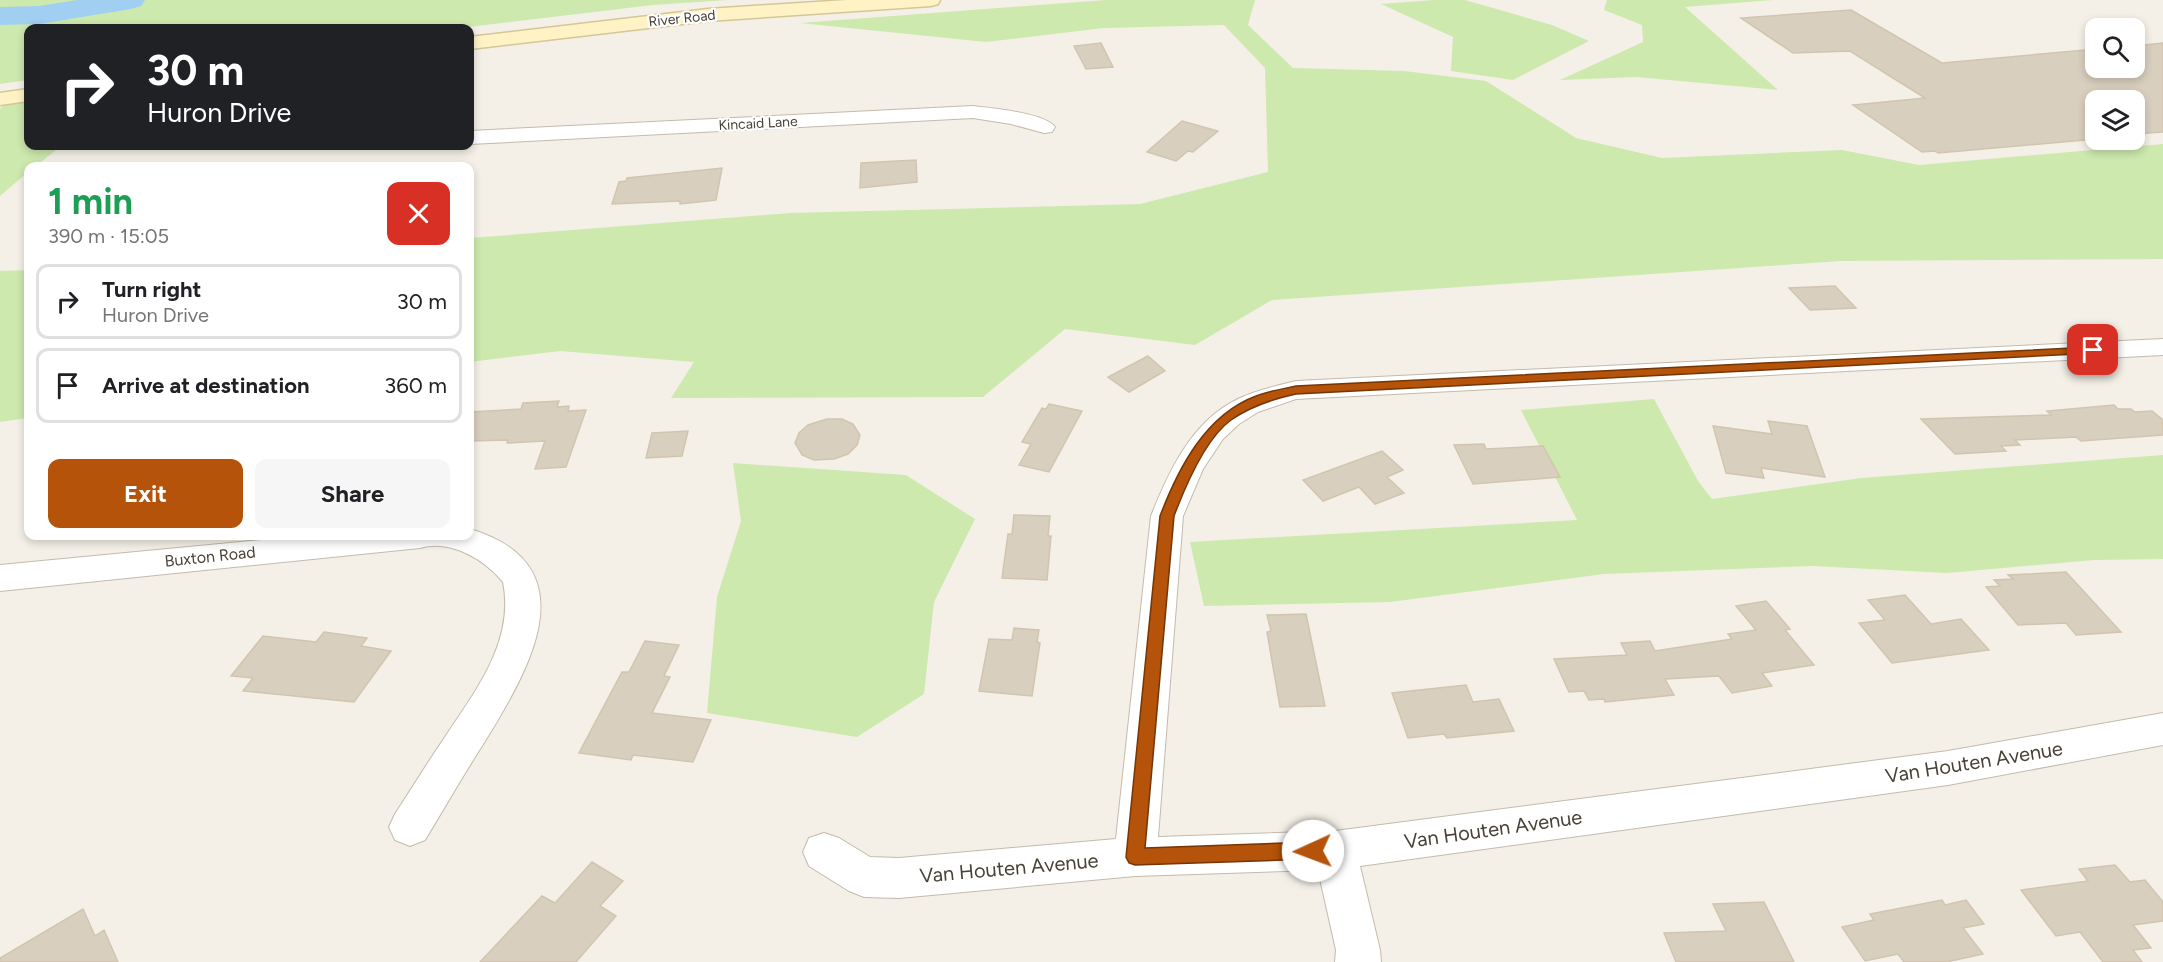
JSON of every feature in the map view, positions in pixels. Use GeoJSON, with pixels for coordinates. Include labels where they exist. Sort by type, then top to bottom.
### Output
{"type":"FeatureCollection","features":[{"type":"Feature","properties":{"kind":"main road","name":"River Road"},"geometry":{"type":"LineString","coordinates":[[474,43],[708,15],[931,0]]}},
{"type":"Feature","properties":{"kind":"main road"},"geometry":{"type":"LineString","coordinates":[[0,99],[24,96]]}},
{"type":"Feature","properties":{"kind":"street","name":"Kincaid Lane"},"geometry":{"type":"LineString","coordinates":[[474,138],[973,112],[1014,117],[1044,127]]}},
{"type":"Feature","properties":{"kind":"street"},"geometry":{"type":"LineString","coordinates":[[1135,857],[1167,516],[1179,485],[1208,439],[1225,418],[1247,404],[1272,394],[1296,390],[2163,347]]}},
{"type":"Feature","properties":{"kind":"street","name":"Buxton Road"},"geometry":{"type":"LineString","coordinates":[[0,578],[380,540]]}},
{"type":"Feature","properties":{"kind":"street"},"geometry":{"type":"LineString","coordinates":[[410,827],[439,784],[505,671],[519,640],[523,614],[521,582],[507,564],[480,545],[468,540]]}},
{"type":"Feature","properties":{"kind":"street","name":"Van Houten Avenue"},"geometry":{"type":"LineString","coordinates":[[824,852],[864,877],[899,878],[1135,857],[1335,850],[1948,768],[2163,729]]}},
{"type":"Feature","properties":{"kind":"street"},"geometry":{"type":"LineString","coordinates":[[1335,850],[1358,950],[1358,962]]}},
{"type":"Feature","properties":{"kind":"green space"},"geometry":{"type":"Polygon","coordinates":[[[0,0],[728,0],[653,5],[474,26],[474,24],[24,24],[24,81],[0,84],[0,0]]]}},
{"type":"Feature","properties":{"kind":"green space"},"geometry":{"type":"Polygon","coordinates":[[[1106,0],[1255,0],[1248,25],[1293,68],[1404,71],[1486,81],[1576,138],[1662,158],[1842,150],[1919,165],[2093,150],[2145,150],[2145,146],[2163,144],[2163,259],[1841,261],[1272,300],[1195,345],[1065,329],[983,397],[671,398],[694,362],[560,351],[474,362],[474,238],[791,213],[1140,204],[1268,172],[1265,68],[1224,25],[1104,28],[986,42],[800,23],[1106,0]]]}},
{"type":"Feature","properties":{"kind":"green space"},"geometry":{"type":"Polygon","coordinates":[[[1465,0],[1552,25],[1589,41],[1513,80],[1451,71],[1453,37],[1381,4],[1465,0]]]}},
{"type":"Feature","properties":{"kind":"green space"},"geometry":{"type":"Polygon","coordinates":[[[1607,0],[1773,0],[1685,7],[1778,90],[1636,77],[1560,80],[1643,42],[1642,25],[1604,10],[1607,0]]]}},
{"type":"Feature","properties":{"kind":"green space"},"geometry":{"type":"Polygon","coordinates":[[[24,102],[24,150],[56,150],[41,162],[24,162],[24,175],[0,196],[0,109],[4,105],[24,102]]]}},
{"type":"Feature","properties":{"kind":"green space"},"geometry":{"type":"Polygon","coordinates":[[[24,270],[24,419],[0,422],[0,271],[24,270]]]}},
{"type":"Feature","properties":{"kind":"green space"},"geometry":{"type":"Polygon","coordinates":[[[1654,399],[1698,481],[1712,499],[1861,478],[2163,455],[2163,559],[2094,560],[1947,573],[1812,566],[1604,574],[1390,602],[1204,606],[1190,542],[1577,520],[1521,410],[1654,399]]]}},
{"type":"Feature","properties":{"kind":"green space"},"geometry":{"type":"Polygon","coordinates":[[[733,463],[906,475],[975,519],[934,602],[924,694],[857,737],[707,713],[717,597],[741,521],[733,463]]]}},
{"type":"Feature","properties":{"kind":"building"},"geometry":{"type":"Polygon","coordinates":[[[1851,10],[1942,63],[2085,50],[2085,78],[2145,78],[2145,45],[2163,43],[2163,132],[2145,133],[2145,90],[2085,90],[2085,140],[1938,153],[1935,151],[1922,152],[1853,105],[1925,98],[1850,51],[1793,53],[1741,18],[1851,10]]]}},
{"type":"Feature","properties":{"kind":"building"},"geometry":{"type":"Polygon","coordinates":[[[1101,43],[1113,67],[1086,69],[1074,46],[1101,43]]]}},
{"type":"Feature","properties":{"kind":"building"},"geometry":{"type":"Polygon","coordinates":[[[1182,121],[1218,131],[1193,152],[1188,151],[1176,161],[1147,152],[1182,121]]]}},
{"type":"Feature","properties":{"kind":"building"},"geometry":{"type":"Polygon","coordinates":[[[916,160],[917,182],[860,188],[861,163],[916,160]]]}},
{"type":"Feature","properties":{"kind":"building"},"geometry":{"type":"Polygon","coordinates":[[[722,168],[716,200],[680,204],[680,201],[612,204],[619,182],[626,181],[627,178],[722,168]]]}},
{"type":"Feature","properties":{"kind":"building"},"geometry":{"type":"Polygon","coordinates":[[[1835,286],[1856,308],[1810,310],[1789,288],[1835,286]]]}},
{"type":"Feature","properties":{"kind":"building"},"geometry":{"type":"Polygon","coordinates":[[[1148,356],[1165,371],[1129,392],[1108,377],[1148,356]]]}},
{"type":"Feature","properties":{"kind":"building"},"geometry":{"type":"Polygon","coordinates":[[[559,401],[557,407],[569,406],[568,411],[586,410],[566,467],[535,469],[545,441],[507,443],[508,440],[474,441],[474,412],[521,409],[523,403],[559,401]]]}},
{"type":"Feature","properties":{"kind":"building"},"geometry":{"type":"Polygon","coordinates":[[[1049,404],[1082,411],[1049,472],[1019,465],[1031,444],[1022,442],[1042,408],[1046,409],[1049,404]]]}},
{"type":"Feature","properties":{"kind":"building"},"geometry":{"type":"Polygon","coordinates":[[[2114,405],[2118,409],[2131,409],[2135,412],[2152,411],[2163,420],[2163,435],[2081,441],[2076,437],[2015,440],[2020,445],[2001,446],[2006,451],[1955,454],[1921,419],[2051,415],[2047,411],[2114,405]]]}},
{"type":"Feature","properties":{"kind":"building"},"geometry":{"type":"Polygon","coordinates":[[[827,419],[842,419],[853,424],[860,435],[857,445],[848,454],[834,459],[814,460],[802,455],[795,443],[799,433],[808,425],[827,419]]]}},
{"type":"Feature","properties":{"kind":"building"},"geometry":{"type":"Polygon","coordinates":[[[1768,421],[1807,426],[1825,477],[1761,468],[1764,478],[1726,473],[1713,426],[1772,434],[1768,421]]]}},
{"type":"Feature","properties":{"kind":"building"},"geometry":{"type":"Polygon","coordinates":[[[688,431],[682,456],[646,458],[652,433],[688,431]]]}},
{"type":"Feature","properties":{"kind":"building"},"geometry":{"type":"Polygon","coordinates":[[[1484,444],[1486,449],[1543,446],[1560,477],[1473,484],[1454,445],[1484,444]]]}},
{"type":"Feature","properties":{"kind":"building"},"geometry":{"type":"Polygon","coordinates":[[[1382,451],[1403,470],[1387,477],[1404,493],[1375,504],[1359,487],[1323,501],[1303,480],[1382,451]]]}},
{"type":"Feature","properties":{"kind":"building"},"geometry":{"type":"Polygon","coordinates":[[[1014,515],[1050,516],[1048,536],[1051,536],[1047,580],[1002,578],[1008,534],[1012,534],[1014,515]]]}},
{"type":"Feature","properties":{"kind":"building"},"geometry":{"type":"Polygon","coordinates":[[[2066,572],[2121,632],[2076,635],[2066,623],[2018,625],[1986,587],[2000,586],[1994,580],[2013,579],[2008,575],[2066,572]]]}},
{"type":"Feature","properties":{"kind":"building"},"geometry":{"type":"Polygon","coordinates":[[[1905,595],[1931,624],[1961,619],[1989,650],[1892,663],[1859,623],[1885,620],[1868,600],[1905,595]]]}},
{"type":"Feature","properties":{"kind":"building"},"geometry":{"type":"Polygon","coordinates":[[[1766,601],[1790,629],[1785,630],[1814,665],[1762,673],[1772,686],[1732,693],[1719,676],[1665,679],[1674,695],[1605,702],[1604,699],[1589,700],[1584,691],[1569,692],[1554,659],[1627,655],[1621,643],[1650,641],[1655,651],[1732,639],[1728,634],[1756,630],[1736,606],[1766,601]]]}},
{"type":"Feature","properties":{"kind":"building"},"geometry":{"type":"Polygon","coordinates":[[[1306,614],[1325,706],[1280,707],[1267,632],[1271,631],[1267,615],[1306,614]]]}},
{"type":"Feature","properties":{"kind":"building"},"geometry":{"type":"Polygon","coordinates":[[[1014,628],[1039,630],[1037,642],[1040,643],[1032,696],[979,691],[989,639],[1012,640],[1014,628]]]}},
{"type":"Feature","properties":{"kind":"building"},"geometry":{"type":"Polygon","coordinates":[[[324,632],[367,638],[361,646],[391,651],[354,702],[243,691],[253,678],[231,676],[263,636],[316,642],[324,632]]]}},
{"type":"Feature","properties":{"kind":"building"},"geometry":{"type":"Polygon","coordinates":[[[645,641],[679,645],[664,676],[670,677],[652,713],[711,720],[693,762],[633,755],[631,760],[579,753],[622,672],[629,672],[645,641]]]}},
{"type":"Feature","properties":{"kind":"building"},"geometry":{"type":"Polygon","coordinates":[[[1466,685],[1473,702],[1499,699],[1514,731],[1447,738],[1444,734],[1408,738],[1392,693],[1466,685]]]}},
{"type":"Feature","properties":{"kind":"building"},"geometry":{"type":"Polygon","coordinates":[[[592,862],[623,881],[600,906],[616,916],[576,962],[480,962],[542,896],[555,903],[592,862]]]}},
{"type":"Feature","properties":{"kind":"building"},"geometry":{"type":"Polygon","coordinates":[[[2115,865],[2130,882],[2145,880],[2163,902],[2163,921],[2133,925],[2151,948],[2133,950],[2142,962],[2103,962],[2080,932],[2056,936],[2021,890],[2088,881],[2079,869],[2115,865]]]}},
{"type":"Feature","properties":{"kind":"building"},"geometry":{"type":"Polygon","coordinates":[[[1942,900],[1945,905],[1966,900],[1984,924],[1963,928],[1983,954],[1946,962],[1904,962],[1898,954],[1865,961],[1842,927],[1874,920],[1870,914],[1942,900]]]}},
{"type":"Feature","properties":{"kind":"building"},"geometry":{"type":"Polygon","coordinates":[[[1764,902],[1794,962],[1676,962],[1664,933],[1726,931],[1713,904],[1764,902]]]}},
{"type":"Feature","properties":{"kind":"building"},"geometry":{"type":"Polygon","coordinates":[[[83,909],[95,936],[104,930],[118,962],[0,962],[0,958],[83,909]]]}},
{"type":"Feature","properties":{"kind":"waterway"},"geometry":{"type":"LineString","coordinates":[[0,16],[39,15],[131,0]]}},
{"type":"Feature","properties":{"kind":"route"},"geometry":{"type":"LineString","coordinates":[[1313,851],[1135,857],[1167,516],[1179,485],[1208,439],[1225,418],[1259,399],[1296,390],[2093,350]]}}]}
